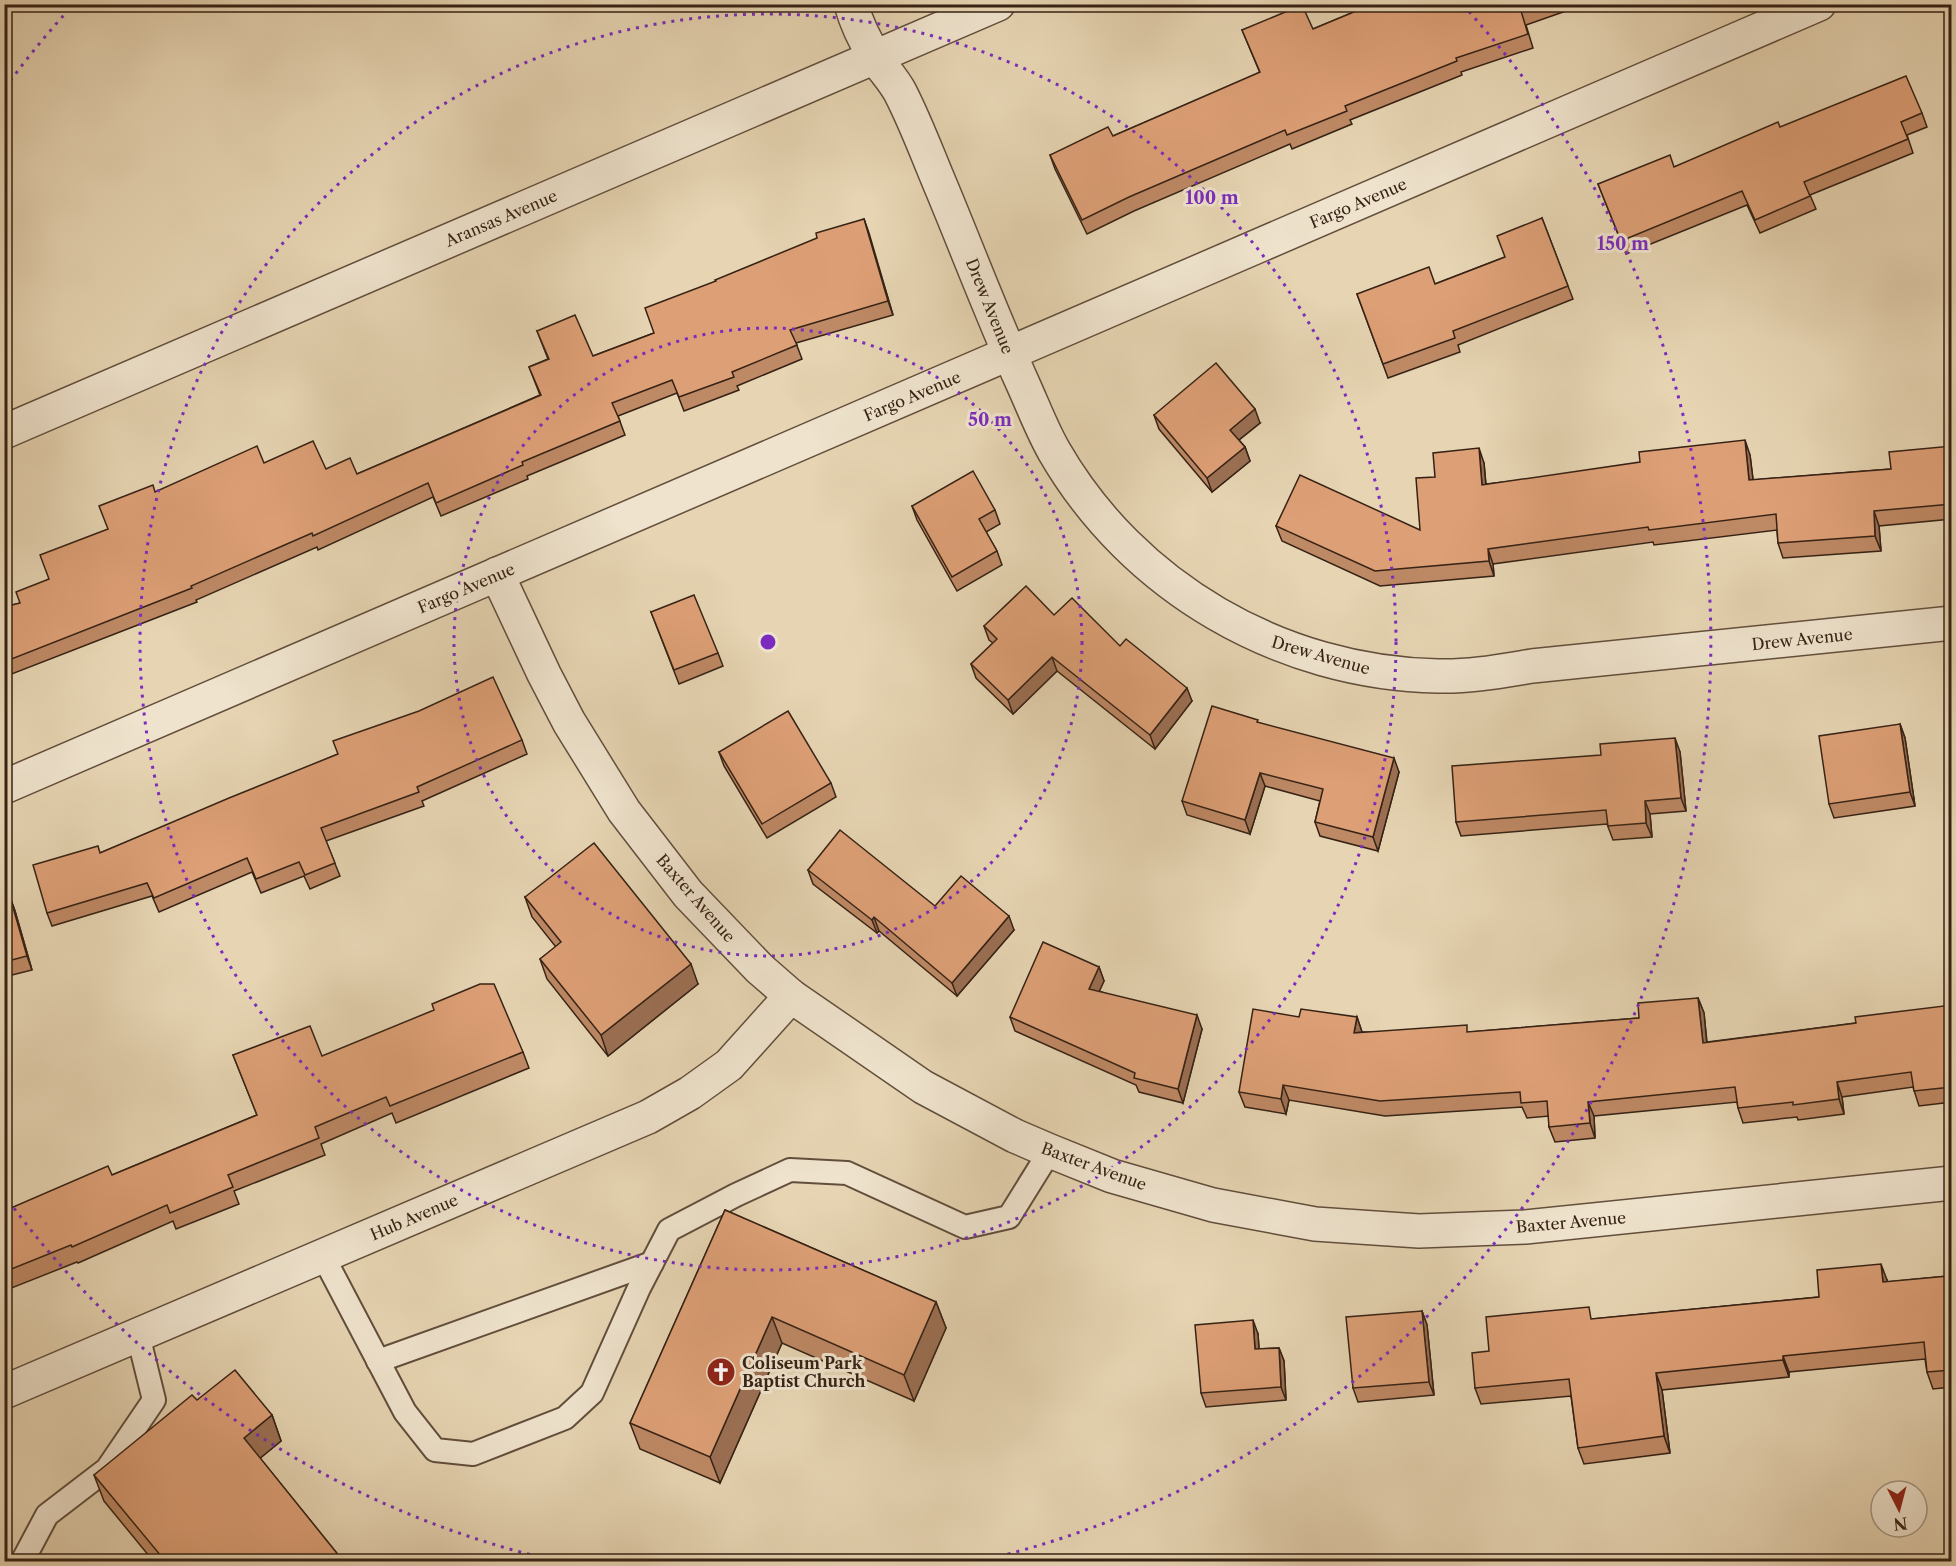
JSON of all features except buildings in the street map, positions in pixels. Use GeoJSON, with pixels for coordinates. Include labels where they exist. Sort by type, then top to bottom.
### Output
{"type":"FeatureCollection","features":[{"type":"Feature","properties":{"kind":"street","name":"Drew Avenue"},"geometry":{"type":"LineString","coordinates":[[851,4],[854,16],[875,56],[898,89],[916,127],[1010,354],[1053,450],[1078,489],[1107,526],[1140,559],[1177,589],[1216,615],[1258,636],[1301,653],[1347,666],[1393,673],[1440,676],[1952,623]]}},
{"type":"Feature","properties":{"kind":"street","name":"Aransas Avenue"},"geometry":{"type":"LineString","coordinates":[[4,432],[998,4]]}},
{"type":"Feature","properties":{"kind":"street","name":"Fargo Avenue"},"geometry":{"type":"LineString","coordinates":[[4,787],[1820,4]]}},
{"type":"Feature","properties":{"kind":"street","name":"Baxter Avenue"},"geometry":{"type":"LineString","coordinates":[[497,574],[569,722],[624,811],[688,894],[760,969],[791,996],[923,1087],[1015,1136],[1050,1151],[1112,1176],[1213,1205],[1315,1224],[1419,1231],[1525,1227],[1952,1183]]}},
{"type":"Feature","properties":{"kind":"street","name":"Hub Avenue"},"geometry":{"type":"LineString","coordinates":[[4,1392],[648,1117],[690,1093],[729,1065],[791,996]]}},
{"type":"Feature","properties":{"kind":"lane"},"geometry":{"type":"LineString","coordinates":[[323,1256],[405,1412],[435,1450],[473,1454],[565,1418],[592,1393],[669,1230],[790,1170],[847,1173],[965,1227],[1009,1217],[1050,1151]]}},
{"type":"Feature","properties":{"kind":"lane"},"geometry":{"type":"LineString","coordinates":[[378,1361],[652,1263]]}},
{"type":"Feature","properties":{"kind":"lane"},"geometry":{"type":"LineString","coordinates":[[22,1562],[47,1515],[107,1469],[154,1400],[138,1335]]}},
{"type":"Feature","properties":{"kind":"place","name":"Coliseum Park Baptist Church"},"geometry":{"type":"Point","coordinates":[721,1372]}}]}
